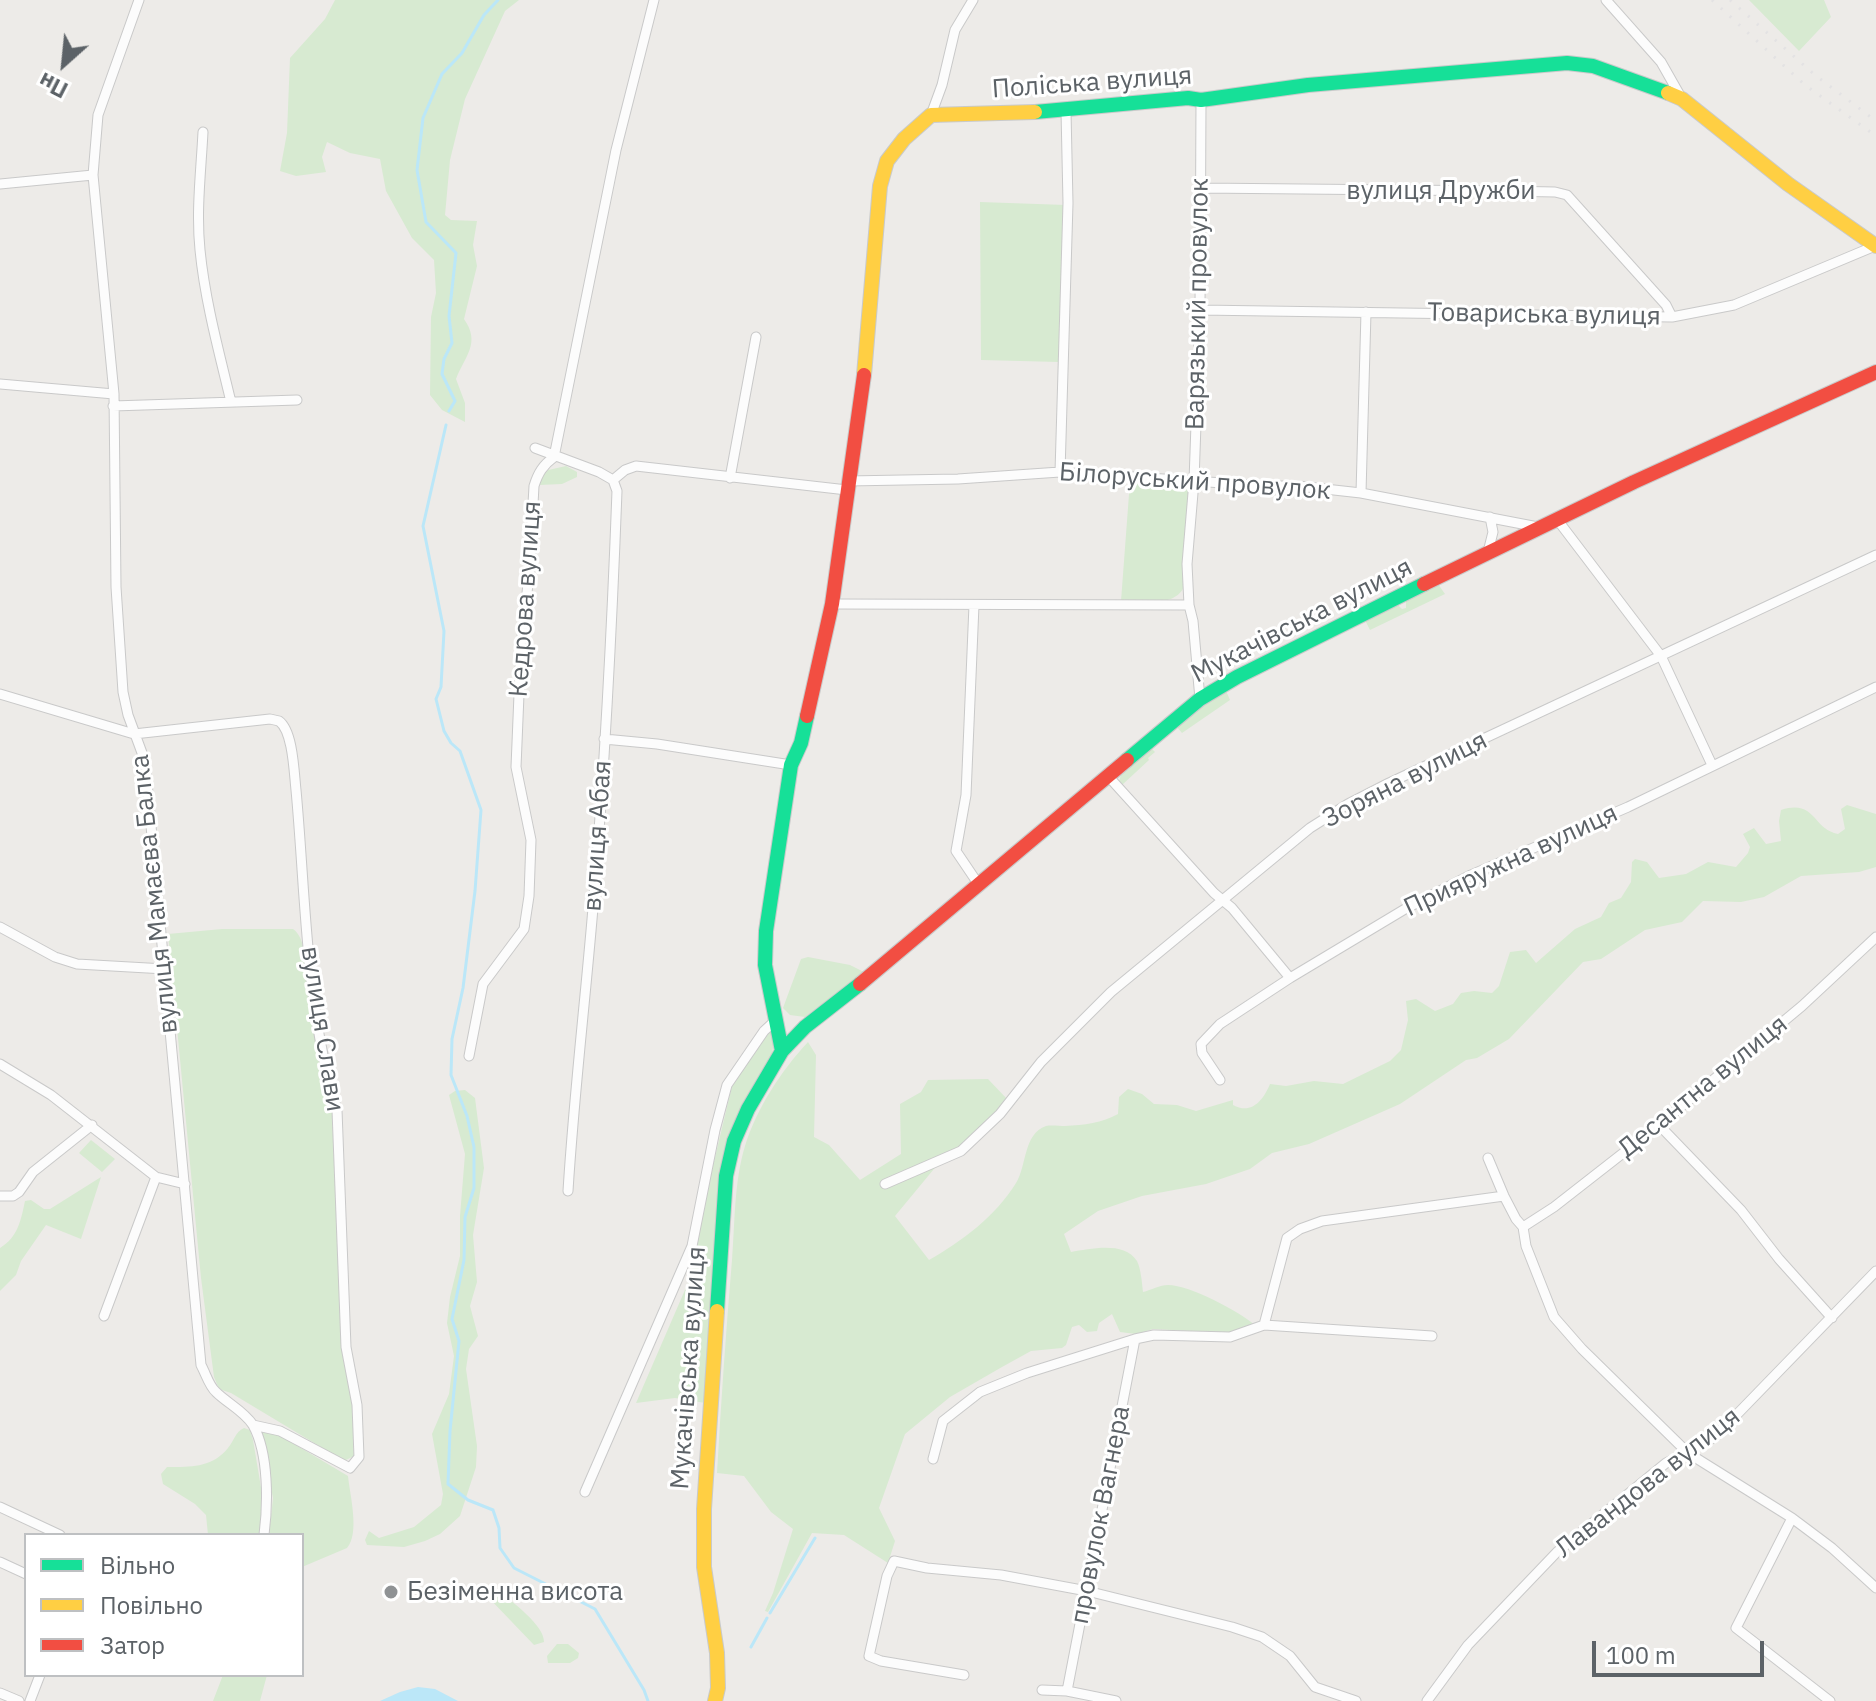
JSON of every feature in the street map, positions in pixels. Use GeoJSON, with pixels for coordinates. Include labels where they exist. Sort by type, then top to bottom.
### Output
{"type":"FeatureCollection","features":[{"type":"Feature","properties":{"kind":"street","name":"вулиця Мамаєва Балка"},"geometry":{"type":"LineString","coordinates":[[139,0],[98,115],[93,175],[114,394],[116,587],[123,692],[145,761],[201,1365],[213,1390],[253,1425]]}},
{"type":"Feature","properties":{"kind":"street","name":"Кедрова вулиця"},"geometry":{"type":"LineString","coordinates":[[469,1056],[483,984],[524,929],[529,896],[531,840],[516,767],[521,646],[534,486],[538,474],[554,457],[616,150],[654,0]]}},
{"type":"Feature","properties":{"kind":"street"},"geometry":{"type":"LineString","coordinates":[[782,1051],[765,965],[766,931],[791,765],[801,743],[832,604],[847,511],[847,486],[864,379],[880,186],[887,161],[904,139],[931,115],[942,85],[955,30],[973,0]]}},
{"type":"Feature","properties":{"kind":"street"},"geometry":{"type":"LineString","coordinates":[[1606,0],[1661,62],[1682,99]]}},
{"type":"Feature","properties":{"kind":"street","name":"Поліська вулиця"},"geometry":{"type":"LineString","coordinates":[[931,115],[1066,111],[1188,98],[1201,100],[1308,85],[1567,63],[1605,70],[1682,99],[1788,184],[1875,246]]}},
{"type":"Feature","properties":{"kind":"street","name":"Варязький провулок"},"geometry":{"type":"LineString","coordinates":[[1200,699],[1187,564],[1194,481],[1200,310],[1201,100]]}},
{"type":"Feature","properties":{"kind":"street"},"geometry":{"type":"LineString","coordinates":[[1060,472],[1068,203],[1066,111]]}},
{"type":"Feature","properties":{"kind":"street"},"geometry":{"type":"LineString","coordinates":[[203,132],[198,209],[200,248],[204,286],[231,402]]}},
{"type":"Feature","properties":{"kind":"street"},"geometry":{"type":"LineString","coordinates":[[0,184],[93,175]]}},
{"type":"Feature","properties":{"kind":"street","name":"вулиця Дружби"},"geometry":{"type":"LineString","coordinates":[[1201,188],[1517,191],[1567,195],[1666,305],[1672,317]]}},
{"type":"Feature","properties":{"kind":"street","name":"Товариська вулиця"},"geometry":{"type":"LineString","coordinates":[[1200,310],[1672,317],[1734,305],[1875,246]]}},
{"type":"Feature","properties":{"kind":"street"},"geometry":{"type":"LineString","coordinates":[[1361,493],[1366,312]]}},
{"type":"Feature","properties":{"kind":"street"},"geometry":{"type":"LineString","coordinates":[[730,478],[756,337]]}},
{"type":"Feature","properties":{"kind":"street","name":"Мукачівська вулиця"},"geometry":{"type":"LineString","coordinates":[[715,1701],[718,1688],[717,1653],[704,1567],[704,1509],[726,1176],[734,1141],[748,1109],[782,1051],[805,1027],[1200,699],[1237,677],[1556,518],[1876,372]]}},
{"type":"Feature","properties":{"kind":"street"},"geometry":{"type":"LineString","coordinates":[[0,384],[114,394]]}},
{"type":"Feature","properties":{"kind":"street"},"geometry":{"type":"LineString","coordinates":[[113,406],[297,400]]}},
{"type":"Feature","properties":{"kind":"street"},"geometry":{"type":"LineString","coordinates":[[535,448],[613,480]]}},
{"type":"Feature","properties":{"kind":"street","name":"Білоруський провулок"},"geometry":{"type":"LineString","coordinates":[[613,480],[636,466],[730,478],[847,486],[1060,472],[1298,486],[1361,493],[1538,527]]}},
{"type":"Feature","properties":{"kind":"street","name":"вулиця Абая"},"geometry":{"type":"LineString","coordinates":[[568,1191],[594,896],[604,739],[615,553],[617,491],[613,480]]}},
{"type":"Feature","properties":{"kind":"street"},"geometry":{"type":"LineString","coordinates":[[1488,552],[1493,532],[1490,517]]}},
{"type":"Feature","properties":{"kind":"street"},"geometry":{"type":"LineString","coordinates":[[1556,518],[1661,656],[1712,765]]}},
{"type":"Feature","properties":{"kind":"street","name":"Зоряна вулиця"},"geometry":{"type":"LineString","coordinates":[[885,1184],[971,1144],[1000,1114],[1041,1062],[1111,992],[1310,828],[1348,804],[1876,555]]}},
{"type":"Feature","properties":{"kind":"street"},"geometry":{"type":"LineString","coordinates":[[832,604],[1189,605]]}},
{"type":"Feature","properties":{"kind":"street"},"geometry":{"type":"LineString","coordinates":[[974,605],[966,795],[956,851],[979,885]]}},
{"type":"Feature","properties":{"kind":"street","name":"Прияружна вулиця"},"geometry":{"type":"LineString","coordinates":[[1220,1080],[1202,1053],[1201,1044],[1220,1024],[1405,909],[1471,875],[1628,807],[1876,687]]}},
{"type":"Feature","properties":{"kind":"street","name":"вулиця Слави"},"geometry":{"type":"LineString","coordinates":[[0,694],[134,734],[270,719],[279,721],[288,731],[295,774],[313,1006],[326,1075],[337,1110],[346,1347],[357,1405],[359,1457],[350,1468],[280,1431],[253,1425]]}},
{"type":"Feature","properties":{"kind":"street"},"geometry":{"type":"LineString","coordinates":[[604,739],[791,765]]}},
{"type":"Feature","properties":{"kind":"street"},"geometry":{"type":"LineString","coordinates":[[1108,776],[1224,901],[1290,978]]}},
{"type":"Feature","properties":{"kind":"street"},"geometry":{"type":"LineString","coordinates":[[0,927],[55,957],[77,964],[165,969]]}},
{"type":"Feature","properties":{"kind":"street","name":"Десантна вулиця"},"geometry":{"type":"LineString","coordinates":[[1523,1227],[1554,1207],[1659,1125],[1802,1006],[1876,937]]}},
{"type":"Feature","properties":{"kind":"street","name":"Мукачівська вулиця"},"geometry":{"type":"LineString","coordinates":[[585,1492],[692,1246],[727,1085],[764,1031],[778,1019]]}},
{"type":"Feature","properties":{"kind":"street"},"geometry":{"type":"LineString","coordinates":[[0,1064],[51,1095],[156,1177],[185,1184]]}},
{"type":"Feature","properties":{"kind":"street"},"geometry":{"type":"LineString","coordinates":[[0,1196],[13,1196],[19,1192],[33,1172],[92,1125]]}},
{"type":"Feature","properties":{"kind":"street"},"geometry":{"type":"LineString","coordinates":[[1659,1125],[1741,1210],[1779,1259],[1832,1318]]}},
{"type":"Feature","properties":{"kind":"street"},"geometry":{"type":"LineString","coordinates":[[1488,1158],[1504,1196],[1523,1227],[1526,1246],[1554,1317],[1601,1369],[1688,1453],[1792,1518],[1832,1548],[1876,1588]]}},
{"type":"Feature","properties":{"kind":"street"},"geometry":{"type":"LineString","coordinates":[[104,1316],[156,1177]]}},
{"type":"Feature","properties":{"kind":"street"},"geometry":{"type":"LineString","coordinates":[[1264,1325],[1287,1238],[1300,1229],[1322,1221],[1504,1196]]}},
{"type":"Feature","properties":{"kind":"street","name":"Лавандова вулиця"},"geometry":{"type":"LineString","coordinates":[[1427,1701],[1468,1645],[1557,1552],[1666,1463],[1715,1437],[1876,1271]]}},
{"type":"Feature","properties":{"kind":"street"},"geometry":{"type":"LineString","coordinates":[[933,1459],[943,1421],[980,1392],[1027,1373],[1135,1339],[1154,1335],[1230,1337],[1264,1325],[1432,1336]]}},
{"type":"Feature","properties":{"kind":"street","name":"провулок Вагнера"},"geometry":{"type":"LineString","coordinates":[[1067,1691],[1135,1339]]}},
{"type":"Feature","properties":{"kind":"street"},"geometry":{"type":"LineString","coordinates":[[253,1425],[261,1451],[268,1503],[264,1533]]}},
{"type":"Feature","properties":{"kind":"street"},"geometry":{"type":"LineString","coordinates":[[0,1507],[56,1533]]}},
{"type":"Feature","properties":{"kind":"street"},"geometry":{"type":"LineString","coordinates":[[1792,1518],[1736,1628],[1830,1701]]}},
{"type":"Feature","properties":{"kind":"street"},"geometry":{"type":"LineString","coordinates":[[964,1675],[881,1661],[869,1656],[887,1576],[894,1561],[927,1568],[1001,1575],[1087,1591],[1232,1627],[1262,1637],[1290,1656],[1315,1687],[1356,1701]]}},
{"type":"Feature","properties":{"kind":"street"},"geometry":{"type":"LineString","coordinates":[[0,1562],[24,1573]]}},
{"type":"Feature","properties":{"kind":"street"},"geometry":{"type":"LineString","coordinates":[[30,1701],[39,1677]]}},
{"type":"Feature","properties":{"kind":"street"},"geometry":{"type":"LineString","coordinates":[[1042,1690],[1067,1691],[1116,1701]]}},
{"type":"Feature","properties":{"kind":"street"},"geometry":{"type":"LineString","coordinates":[[0,1693],[19,1701]]}},
{"type":"Feature","properties":{"kind":"green space"},"geometry":{"type":"Polygon","coordinates":[[[335,0],[519,0],[505,11],[465,99],[450,160],[445,215],[451,220],[477,221],[473,245],[477,266],[464,319],[471,342],[456,379],[465,403],[465,422],[442,410],[430,395],[431,317],[436,293],[434,260],[412,238],[386,191],[380,159],[350,153],[327,142],[322,157],[326,172],[296,176],[280,171],[287,133],[290,58],[325,19],[335,0]]]}},
{"type":"Feature","properties":{"kind":"green space"},"geometry":{"type":"Polygon","coordinates":[[[1749,0],[1824,0],[1831,17],[1799,51],[1749,0]]]}},
{"type":"Feature","properties":{"kind":"green space"},"geometry":{"type":"Polygon","coordinates":[[[980,202],[1066,205],[1065,286],[1059,362],[981,360],[980,202]]]}},
{"type":"Feature","properties":{"kind":"green space"},"geometry":{"type":"Polygon","coordinates":[[[566,466],[577,472],[577,477],[562,484],[539,485],[544,471],[566,466]]]}},
{"type":"Feature","properties":{"kind":"green space"},"geometry":{"type":"Polygon","coordinates":[[[1130,481],[1185,485],[1188,490],[1184,587],[1179,594],[1165,601],[1121,601],[1130,481]]]}},
{"type":"Feature","properties":{"kind":"green space"},"geometry":{"type":"Polygon","coordinates":[[[1438,584],[1445,594],[1370,630],[1365,620],[1397,604],[1402,609],[1406,608],[1406,599],[1438,584]]]}},
{"type":"Feature","properties":{"kind":"green space"},"geometry":{"type":"Polygon","coordinates":[[[1223,692],[1230,700],[1182,733],[1176,726],[1223,692]]]}},
{"type":"Feature","properties":{"kind":"green space"},"geometry":{"type":"Polygon","coordinates":[[[1151,748],[1155,752],[1149,760],[1122,785],[1119,782],[1121,774],[1151,748]]]}},
{"type":"Feature","properties":{"kind":"green space"},"geometry":{"type":"Polygon","coordinates":[[[1847,805],[1876,814],[1876,867],[1859,872],[1801,876],[1764,897],[1741,902],[1703,901],[1682,922],[1645,930],[1601,959],[1583,962],[1509,1039],[1477,1058],[1466,1060],[1400,1104],[1309,1144],[1272,1153],[1250,1169],[1206,1184],[1142,1196],[1098,1211],[1064,1234],[1071,1252],[1107,1248],[1131,1255],[1138,1264],[1143,1292],[1168,1285],[1188,1289],[1226,1306],[1255,1325],[1230,1333],[1153,1329],[1136,1334],[1120,1332],[1112,1314],[1099,1323],[1097,1331],[1087,1332],[1079,1325],[1072,1327],[1062,1348],[1031,1351],[950,1397],[905,1434],[879,1508],[895,1541],[888,1563],[844,1535],[812,1533],[768,1612],[765,1611],[793,1529],[771,1512],[744,1476],[717,1473],[736,1203],[741,1160],[756,1118],[779,1078],[808,1042],[816,1055],[814,1137],[829,1145],[860,1180],[901,1154],[900,1104],[921,1092],[928,1080],[988,1079],[1008,1100],[970,1141],[948,1152],[895,1216],[929,1260],[954,1245],[998,1207],[1020,1176],[1033,1136],[1046,1126],[1086,1124],[1112,1117],[1118,1114],[1119,1097],[1128,1089],[1142,1094],[1154,1104],[1177,1105],[1196,1111],[1233,1100],[1233,1105],[1239,1108],[1251,1107],[1260,1101],[1270,1084],[1286,1086],[1314,1081],[1343,1084],[1390,1061],[1401,1050],[1408,1020],[1406,1001],[1416,999],[1435,1011],[1453,1004],[1461,993],[1492,993],[1499,986],[1510,952],[1526,950],[1536,963],[1575,929],[1601,917],[1609,903],[1621,898],[1631,882],[1632,862],[1635,859],[1647,862],[1659,878],[1686,874],[1708,862],[1736,867],[1750,847],[1743,834],[1754,828],[1766,844],[1781,841],[1781,810],[1801,808],[1823,827],[1838,834],[1845,829],[1841,809],[1847,805]]]}},
{"type":"Feature","properties":{"kind":"green space"},"geometry":{"type":"Polygon","coordinates":[[[222,929],[293,929],[302,944],[313,1027],[332,1111],[342,1348],[353,1409],[354,1456],[344,1461],[231,1393],[219,1389],[214,1377],[201,1278],[168,934],[222,929]]]}},
{"type":"Feature","properties":{"kind":"green space"},"geometry":{"type":"Polygon","coordinates":[[[808,957],[850,965],[864,972],[805,1017],[790,1015],[783,1008],[801,959],[808,957]]]}},
{"type":"Feature","properties":{"kind":"green space"},"geometry":{"type":"Polygon","coordinates":[[[773,1030],[772,1054],[742,1107],[721,1175],[705,1403],[675,1398],[636,1403],[691,1276],[705,1199],[732,1086],[742,1066],[767,1032],[773,1030]]]}},
{"type":"Feature","properties":{"kind":"green space"},"geometry":{"type":"Polygon","coordinates":[[[465,1090],[475,1098],[484,1168],[473,1235],[477,1282],[470,1306],[478,1336],[469,1349],[466,1369],[477,1446],[476,1467],[460,1516],[440,1534],[404,1547],[367,1545],[365,1540],[369,1531],[379,1538],[414,1527],[441,1505],[443,1494],[432,1434],[449,1394],[454,1356],[447,1323],[460,1256],[465,1154],[449,1095],[465,1090]]]}},
{"type":"Feature","properties":{"kind":"green space"},"geometry":{"type":"Polygon","coordinates":[[[91,1140],[115,1159],[102,1172],[79,1153],[91,1140]]]}},
{"type":"Feature","properties":{"kind":"green space"},"geometry":{"type":"Polygon","coordinates":[[[101,1177],[81,1239],[46,1225],[21,1261],[16,1275],[0,1291],[0,1248],[15,1233],[25,1201],[31,1200],[44,1209],[50,1209],[101,1177]]]}},
{"type":"Feature","properties":{"kind":"green space"},"geometry":{"type":"Polygon","coordinates":[[[241,1430],[250,1430],[253,1440],[265,1511],[260,1533],[208,1533],[206,1515],[195,1504],[163,1484],[161,1474],[167,1467],[208,1463],[222,1455],[241,1430]]]}},
{"type":"Feature","properties":{"kind":"green space"},"geometry":{"type":"Polygon","coordinates":[[[260,1431],[279,1435],[348,1476],[354,1524],[347,1548],[304,1566],[304,1533],[269,1533],[273,1498],[260,1431]]]}},
{"type":"Feature","properties":{"kind":"green space"},"geometry":{"type":"Polygon","coordinates":[[[497,1591],[533,1621],[544,1642],[534,1645],[488,1597],[491,1592],[497,1591]]]}},
{"type":"Feature","properties":{"kind":"green space"},"geometry":{"type":"Polygon","coordinates":[[[557,1644],[568,1644],[579,1653],[578,1658],[570,1663],[548,1663],[547,1656],[557,1644]]]}},
{"type":"Feature","properties":{"kind":"green space"},"geometry":{"type":"Polygon","coordinates":[[[222,1677],[266,1677],[260,1701],[213,1701],[222,1677]]]}},
{"type":"Feature","properties":{"kind":"water"},"geometry":{"type":"Polygon","coordinates":[[[418,1687],[435,1689],[458,1701],[380,1701],[418,1687]]]}},
{"type":"Feature","properties":{"kind":"waterway"},"geometry":{"type":"LineString","coordinates":[[449,411],[455,401],[442,374],[444,359],[452,343],[449,316],[456,253],[426,222],[417,170],[423,118],[442,74],[462,53],[484,15],[498,0]]}},
{"type":"Feature","properties":{"kind":"waterway"},"geometry":{"type":"LineString","coordinates":[[446,425],[423,526],[444,631],[441,687],[436,699],[444,731],[460,751],[481,810],[463,988],[452,1039],[451,1075],[467,1116],[474,1147],[474,1188],[465,1217],[464,1260],[452,1319],[459,1341],[448,1484],[468,1500],[493,1510],[499,1528],[500,1548],[514,1568],[595,1609],[648,1701]]}},
{"type":"Feature","properties":{"kind":"waterway"},"geometry":{"type":"LineString","coordinates":[[770,1613],[815,1538]]}},
{"type":"Feature","properties":{"kind":"waterway"},"geometry":{"type":"LineString","coordinates":[[751,1647],[767,1618]]}},
{"type":"Feature","properties":{"kind":"railway"},"geometry":{"type":"LineString","coordinates":[[1712,0],[1805,85],[1876,136]]}},
{"type":"Feature","properties":{"kind":"railway"},"geometry":{"type":"LineString","coordinates":[[1730,0],[1815,75],[1876,121]]}},
{"type":"Feature","properties":{"kind":"traffic: fast"},"geometry":{"type":"LineString","coordinates":[[1035,112],[1188,98],[1201,100],[1308,85],[1567,63],[1593,66],[1668,93]]}},
{"type":"Feature","properties":{"kind":"traffic: fast"},"geometry":{"type":"LineString","coordinates":[[1127,760],[1200,699],[1237,677],[1424,584]]}},
{"type":"Feature","properties":{"kind":"traffic: fast"},"geometry":{"type":"LineString","coordinates":[[782,1051],[765,965],[766,931],[791,765],[801,743],[807,716]]}},
{"type":"Feature","properties":{"kind":"traffic: fast"},"geometry":{"type":"LineString","coordinates":[[717,1311],[726,1176],[734,1141],[748,1109],[782,1051],[805,1027],[860,984]]}},
{"type":"Feature","properties":{"kind":"traffic: slow"},"geometry":{"type":"LineString","coordinates":[[1668,93],[1682,99],[1788,184],[1876,246]]}},
{"type":"Feature","properties":{"kind":"traffic: slow"},"geometry":{"type":"LineString","coordinates":[[864,375],[880,186],[887,161],[904,139],[931,115],[1035,112]]}},
{"type":"Feature","properties":{"kind":"traffic: slow"},"geometry":{"type":"LineString","coordinates":[[715,1701],[718,1688],[717,1653],[704,1567],[704,1509],[717,1311]]}},
{"type":"Feature","properties":{"kind":"traffic: jam"},"geometry":{"type":"LineString","coordinates":[[1424,584],[1634,482],[1876,372]]}},
{"type":"Feature","properties":{"kind":"traffic: jam"},"geometry":{"type":"LineString","coordinates":[[807,716],[832,604],[864,375]]}},
{"type":"Feature","properties":{"kind":"traffic: jam"},"geometry":{"type":"LineString","coordinates":[[860,984],[1127,760]]}},
{"type":"Feature","properties":{"kind":"place","name":"Безіменна висота"},"geometry":{"type":"Point","coordinates":[391,1592]}}]}
